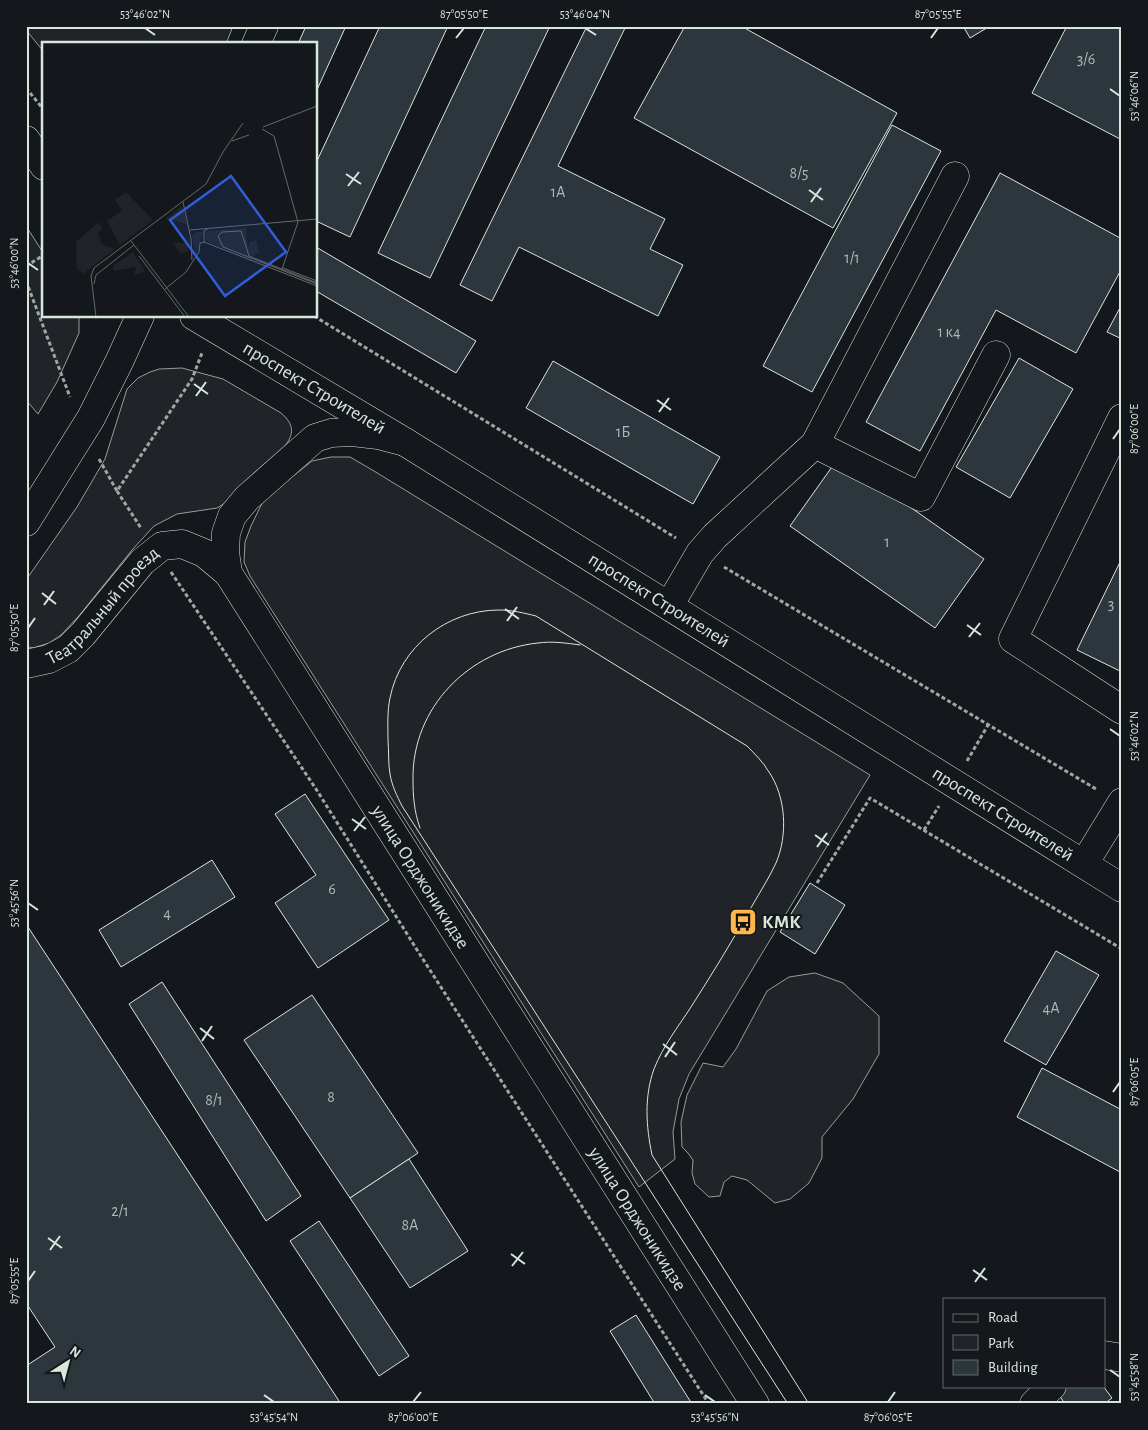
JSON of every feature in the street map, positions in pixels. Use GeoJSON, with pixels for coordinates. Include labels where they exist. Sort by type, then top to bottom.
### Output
{"type":"FeatureCollection","features":[{"type":"Feature","properties":{"kind":"main road"},"geometry":{"type":"LineString","coordinates":[[257,42],[264,26]]}},
{"type":"Feature","properties":{"kind":"main road"},"geometry":{"type":"LineString","coordinates":[[26,140],[42,163]]}},
{"type":"Feature","properties":{"kind":"main road"},"geometry":{"type":"LineString","coordinates":[[669,606],[700,553],[715,536],[815,444],[955,176]]}},
{"type":"Feature","properties":{"kind":"main road"},"geometry":{"type":"LineString","coordinates":[[26,522],[91,418],[139,318]]}},
{"type":"Feature","properties":{"kind":"main road","name":"проспект Строителей"},"geometry":{"type":"LineString","coordinates":[[197,318],[405,442],[1122,888]]}},
{"type":"Feature","properties":{"kind":"main road"},"geometry":{"type":"LineString","coordinates":[[815,444],[921,497],[996,355]]}},
{"type":"Feature","properties":{"kind":"main road"},"geometry":{"type":"LineString","coordinates":[[1122,418],[1013,639],[1122,710]]}},
{"type":"Feature","properties":{"kind":"main road","name":"улица Орджоникидзе"},"geometry":{"type":"LineString","coordinates":[[405,442],[378,435],[352,432],[331,433],[315,438],[247,498],[232,516],[226,533],[225,552],[228,573],[755,1404]]}},
{"type":"Feature","properties":{"kind":"main road","name":"Театральный проезд"},"geometry":{"type":"LineString","coordinates":[[26,664],[49,659],[68,649],[84,634],[142,562],[162,546],[182,544],[204,553],[228,573]]}},
{"type":"Feature","properties":{"kind":"main road"},"geometry":{"type":"LineString","coordinates":[[1084,864],[1122,802]]}},
{"type":"Feature","properties":{"kind":"main road"},"geometry":{"type":"LineString","coordinates":[[1106,1355],[1122,1358]]}},
{"type":"Feature","properties":{"kind":"main road"},"geometry":{"type":"LineString","coordinates":[[1034,1404],[1050,1388]]}},
{"type":"Feature","properties":{"kind":"path"},"geometry":{"type":"LineString","coordinates":[[26,88],[42,108]]}},
{"type":"Feature","properties":{"kind":"path"},"geometry":{"type":"LineString","coordinates":[[26,266],[42,256]]}},
{"type":"Feature","properties":{"kind":"path"},"geometry":{"type":"LineString","coordinates":[[117,491],[316,789],[709,1404]]}},
{"type":"Feature","properties":{"kind":"path"},"geometry":{"type":"LineString","coordinates":[[818,883],[870,798],[1122,949]]}},
{"type":"Feature","properties":{"kind":"green space"},"geometry":{"type":"Polygon","coordinates":[[[26,26],[233,26],[227,42],[42,42],[42,50],[26,30],[26,26]]]}},
{"type":"Feature","properties":{"kind":"green space"},"geometry":{"type":"Polygon","coordinates":[[[26,226],[42,251],[42,318],[79,318],[79,333],[57,382],[38,414],[26,400],[26,226]]]}},
{"type":"Feature","properties":{"kind":"green space"},"geometry":{"type":"Polygon","coordinates":[[[182,368],[223,379],[281,413],[292,429],[288,442],[230,500],[217,508],[177,514],[154,526],[61,635],[49,643],[33,648],[26,646],[26,580],[77,507],[105,459],[127,389],[138,378],[150,372],[159,369],[182,368]]]}},
{"type":"Feature","properties":{"kind":"green space"},"geometry":{"type":"Polygon","coordinates":[[[331,457],[350,457],[374,471],[870,775],[689,1074],[679,1099],[673,1132],[675,1159],[639,1187],[250,576],[244,562],[245,542],[264,499],[312,461],[331,457]]]}},
{"type":"Feature","properties":{"kind":"green space"},"geometry":{"type":"Polygon","coordinates":[[[815,973],[843,983],[879,1016],[879,1054],[853,1099],[822,1137],[822,1158],[809,1183],[790,1199],[775,1203],[747,1180],[732,1176],[724,1182],[720,1196],[709,1197],[695,1184],[692,1173],[693,1160],[682,1147],[681,1122],[687,1095],[703,1063],[723,1067],[736,1049],[767,991],[789,977],[815,973]]]}},
{"type":"Feature","properties":{"kind":"building"},"geometry":{"type":"Polygon","coordinates":[[[306,26],[346,26],[318,88],[318,42],[299,42],[306,26]]]}},
{"type":"Feature","properties":{"kind":"building"},"geometry":{"type":"Polygon","coordinates":[[[380,26],[448,26],[350,237],[318,222],[318,159],[380,26]]]}},
{"type":"Feature","properties":{"kind":"building"},"geometry":{"type":"Polygon","coordinates":[[[486,26],[550,26],[430,278],[378,253],[486,26]]]}},
{"type":"Feature","properties":{"kind":"building"},"geometry":{"type":"Polygon","coordinates":[[[587,26],[626,26],[558,166],[665,219],[650,249],[683,265],[658,316],[519,247],[492,301],[460,285],[587,26]]]}},
{"type":"Feature","properties":{"kind":"building"},"geometry":{"type":"Polygon","coordinates":[[[685,26],[741,26],[897,113],[833,228],[634,118],[685,26]]]}},
{"type":"Feature","properties":{"kind":"building"},"geometry":{"type":"Polygon","coordinates":[[[963,26],[990,26],[970,38],[963,26]]]}},
{"type":"Feature","properties":{"kind":"building"},"geometry":{"type":"Polygon","coordinates":[[[1067,26],[1122,26],[1122,140],[1032,93],[1067,26]]]}},
{"type":"Feature","properties":{"kind":"building"},"geometry":{"type":"Polygon","coordinates":[[[892,125],[941,151],[812,392],[763,366],[892,125]]]}},
{"type":"Feature","properties":{"kind":"building"},"geometry":{"type":"Polygon","coordinates":[[[1000,173],[1122,239],[1122,268],[1076,353],[996,310],[920,451],[866,422],[1000,173]]]}},
{"type":"Feature","properties":{"kind":"building"},"geometry":{"type":"Polygon","coordinates":[[[318,248],[476,341],[456,373],[318,292],[318,248]]]}},
{"type":"Feature","properties":{"kind":"building"},"geometry":{"type":"Polygon","coordinates":[[[1122,304],[1122,339],[1107,332],[1122,304]]]}},
{"type":"Feature","properties":{"kind":"building"},"geometry":{"type":"Polygon","coordinates":[[[1019,358],[1073,389],[1010,498],[956,467],[1019,358]]]}},
{"type":"Feature","properties":{"kind":"building"},"geometry":{"type":"Polygon","coordinates":[[[553,361],[720,457],[693,504],[526,408],[553,361]]]}},
{"type":"Feature","properties":{"kind":"building"},"geometry":{"type":"Polygon","coordinates":[[[839,457],[984,559],[935,628],[790,526],[839,457]]]}},
{"type":"Feature","properties":{"kind":"building"},"geometry":{"type":"Polygon","coordinates":[[[1122,558],[1122,672],[1077,650],[1122,558]]]}},
{"type":"Feature","properties":{"kind":"building"},"geometry":{"type":"Polygon","coordinates":[[[305,794],[389,920],[318,968],[275,903],[316,875],[275,814],[305,794]]]}},
{"type":"Feature","properties":{"kind":"building"},"geometry":{"type":"Polygon","coordinates":[[[212,860],[235,897],[121,967],[99,930],[212,860]]]}},
{"type":"Feature","properties":{"kind":"building"},"geometry":{"type":"Polygon","coordinates":[[[810,883],[845,905],[815,954],[780,932],[810,883]]]}},
{"type":"Feature","properties":{"kind":"building"},"geometry":{"type":"Polygon","coordinates":[[[26,924],[341,1404],[26,1404],[26,1366],[55,1347],[26,1303],[26,1119],[29,1117],[26,1112],[26,924]]]}},
{"type":"Feature","properties":{"kind":"building"},"geometry":{"type":"Polygon","coordinates":[[[1056,951],[1099,975],[1046,1065],[1004,1041],[1056,951]]]}},
{"type":"Feature","properties":{"kind":"building"},"geometry":{"type":"Polygon","coordinates":[[[162,982],[301,1196],[266,1221],[129,1004],[162,982]]]}},
{"type":"Feature","properties":{"kind":"building"},"geometry":{"type":"Polygon","coordinates":[[[312,995],[418,1153],[350,1198],[244,1040],[312,995]]]}},
{"type":"Feature","properties":{"kind":"building"},"geometry":{"type":"Polygon","coordinates":[[[1042,1068],[1122,1110],[1122,1173],[1017,1117],[1042,1068]]]}},
{"type":"Feature","properties":{"kind":"building"},"geometry":{"type":"Polygon","coordinates":[[[409,1159],[468,1251],[410,1288],[350,1198],[409,1159]]]}},
{"type":"Feature","properties":{"kind":"building"},"geometry":{"type":"Polygon","coordinates":[[[319,1221],[409,1356],[379,1376],[290,1241],[319,1221]]]}},
{"type":"Feature","properties":{"kind":"building"},"geometry":{"type":"Polygon","coordinates":[[[636,1315],[692,1404],[655,1404],[610,1331],[636,1315]]]}},
{"type":"Feature","properties":{"kind":"building"},"geometry":{"type":"Polygon","coordinates":[[[1054,1388],[1104,1388],[1112,1398],[1104,1404],[1065,1404],[1054,1388]]]}},
{"type":"Feature","properties":{"kind":"tram line"},"geometry":{"type":"LineString","coordinates":[[788,1404],[402,806],[395,791],[389,770],[388,724],[389,703],[395,680],[415,648],[444,624],[480,612],[499,610],[536,616],[747,746],[764,765],[775,782],[782,804],[784,828],[776,863],[730,944],[666,1045],[654,1069],[647,1101],[647,1122],[652,1155],[809,1404]]}},
{"type":"Feature","properties":{"kind":"tram line"},"geometry":{"type":"LineString","coordinates":[[420,828],[416,816],[414,797],[415,753],[422,729],[434,707],[449,687],[468,670],[489,657],[513,648],[548,642],[580,645]]}},
{"type":"Feature","properties":{"kind":"place","name":"КМК"},"geometry":{"type":"Point","coordinates":[743,922]}}]}
